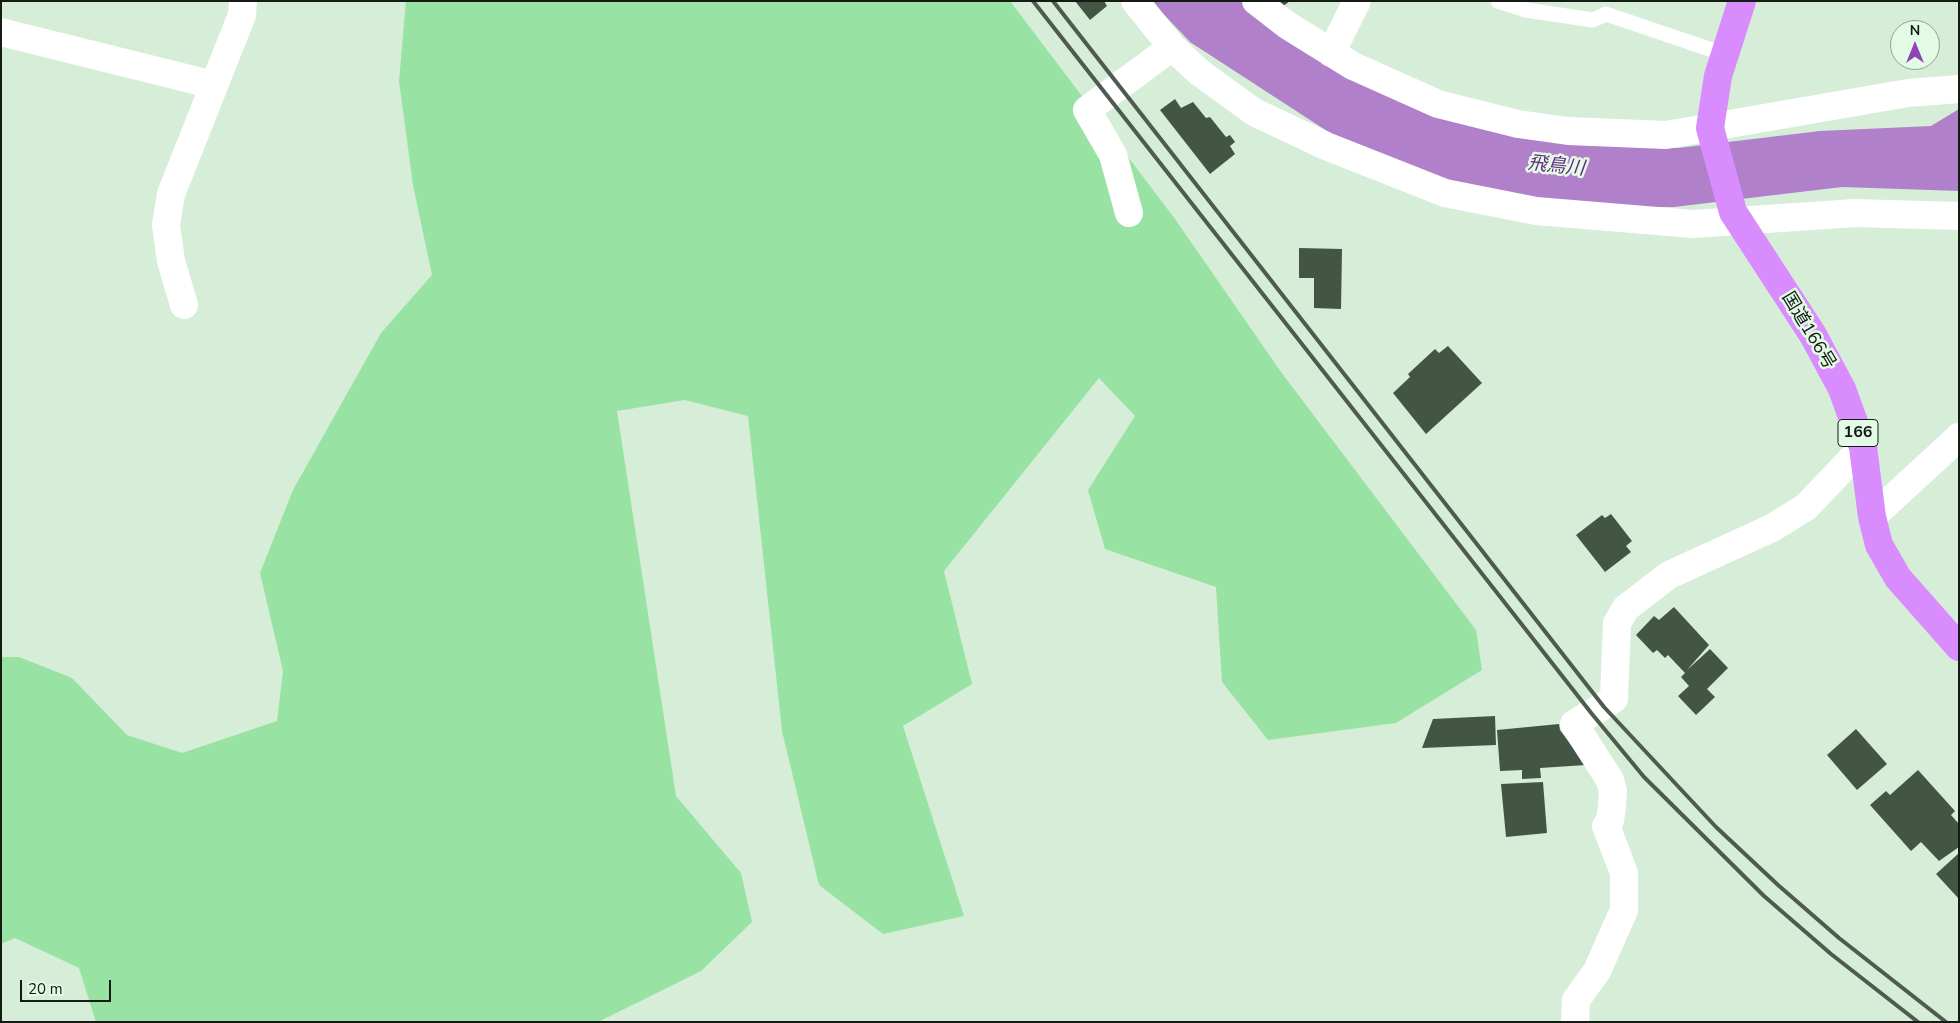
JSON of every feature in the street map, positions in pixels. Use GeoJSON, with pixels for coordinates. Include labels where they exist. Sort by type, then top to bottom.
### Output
{"type":"FeatureCollection","features":[{"type":"Feature","properties":{"kind":"highway","name":"国道166号"},"geometry":{"type":"LineString","coordinates":[[1742,1],[1718,76],[1711,132],[1736,216],[1817,343],[1842,389],[1863,447],[1872,518],[1879,545],[1898,578],[1959,647]]}},
{"type":"Feature","properties":{"kind":"street"},"geometry":{"type":"LineString","coordinates":[[184,305],[171,261],[166,225],[171,194],[242,15],[243,1]]}},
{"type":"Feature","properties":{"kind":"street"},"geometry":{"type":"LineString","coordinates":[[1135,1],[1172,46],[1199,72],[1254,112],[1326,146],[1445,193],[1536,211],[1693,224],[1736,216],[1854,213],[1959,216]]}},
{"type":"Feature","properties":{"kind":"street"},"geometry":{"type":"LineString","coordinates":[[1256,1],[1287,25],[1353,66],[1438,104],[1518,124],[1568,131],[1666,135],[1711,132],[1908,94],[1959,89]]}},
{"type":"Feature","properties":{"kind":"street"},"geometry":{"type":"LineString","coordinates":[[1331,53],[1357,1]]}},
{"type":"Feature","properties":{"kind":"street"},"geometry":{"type":"LineString","coordinates":[[1,32],[214,85]]}},
{"type":"Feature","properties":{"kind":"street"},"geometry":{"type":"LineString","coordinates":[[1129,213],[1113,155],[1087,110],[1172,46]]}},
{"type":"Feature","properties":{"kind":"street"},"geometry":{"type":"LineString","coordinates":[[1872,518],[1959,437]]}},
{"type":"Feature","properties":{"kind":"street"},"geometry":{"type":"LineString","coordinates":[[1575,1022],[1576,1000],[1597,971],[1624,910],[1624,873],[1606,826],[1610,821],[1613,790],[1610,780],[1574,724],[1614,699],[1617,624],[1626,608],[1669,575],[1772,528],[1806,507],[1863,447]]}},
{"type":"Feature","properties":{"kind":"lane"},"geometry":{"type":"LineString","coordinates":[[1498,1],[1526,10],[1593,20],[1606,14],[1724,54]]}},
{"type":"Feature","properties":{"kind":"green space"},"geometry":{"type":"Polygon","coordinates":[[[406,1],[1010,1],[1175,219],[1281,372],[1476,630],[1482,670],[1396,723],[1268,740],[1222,682],[1216,587],[1105,549],[1088,490],[1135,416],[1099,378],[944,571],[972,684],[903,726],[964,916],[883,934],[819,885],[782,731],[748,416],[685,400],[617,411],[676,796],[741,873],[752,922],[701,971],[598,1022],[96,1022],[79,968],[15,938],[1,944],[1,657],[19,657],[72,678],[127,735],[182,753],[277,721],[283,671],[260,573],[293,490],[381,333],[432,275],[413,185],[399,81],[406,1]]]}},
{"type":"Feature","properties":{"kind":"water","name":"飛鳥川"},"geometry":{"type":"Polygon","coordinates":[[[1151,1],[1241,1],[1327,62],[1562,140],[1678,148],[1820,131],[1931,126],[1959,109],[1959,191],[1842,187],[1674,207],[1583,207],[1474,189],[1347,144],[1190,42],[1151,1]]]}},
{"type":"Feature","properties":{"kind":"building"},"geometry":{"type":"Polygon","coordinates":[[[1075,1],[1104,1],[1107,6],[1090,20],[1075,1]]]}},
{"type":"Feature","properties":{"kind":"building"},"geometry":{"type":"Polygon","coordinates":[[[1277,1],[1290,1],[1282,7],[1277,1]]]}},
{"type":"Feature","properties":{"kind":"building"},"geometry":{"type":"Polygon","coordinates":[[[1175,99],[1181,108],[1193,102],[1206,118],[1210,117],[1226,137],[1230,135],[1235,142],[1230,146],[1235,154],[1210,174],[1160,110],[1175,99]]]}},
{"type":"Feature","properties":{"kind":"building"},"geometry":{"type":"Polygon","coordinates":[[[1299,248],[1342,249],[1341,309],[1314,308],[1314,278],[1299,278],[1299,248]]]}},
{"type":"Feature","properties":{"kind":"building"},"geometry":{"type":"Polygon","coordinates":[[[1448,346],[1482,383],[1426,434],[1393,393],[1410,377],[1408,374],[1435,349],[1439,353],[1448,346]]]}},
{"type":"Feature","properties":{"kind":"building"},"geometry":{"type":"Polygon","coordinates":[[[1611,514],[1632,541],[1626,546],[1631,552],[1605,572],[1576,535],[1602,515],[1605,518],[1611,514]]]}},
{"type":"Feature","properties":{"kind":"building"},"geometry":{"type":"Polygon","coordinates":[[[1674,607],[1709,645],[1687,670],[1710,649],[1728,668],[1707,689],[1715,697],[1696,715],[1678,696],[1689,686],[1681,677],[1685,673],[1668,655],[1665,658],[1657,650],[1653,653],[1636,635],[1654,616],[1659,620],[1674,607]]]}},
{"type":"Feature","properties":{"kind":"building"},"geometry":{"type":"Polygon","coordinates":[[[1495,716],[1496,745],[1422,748],[1433,719],[1495,716]]]}},
{"type":"Feature","properties":{"kind":"building"},"geometry":{"type":"Polygon","coordinates":[[[1559,724],[1560,730],[1586,765],[1540,768],[1541,778],[1522,779],[1522,770],[1500,771],[1497,730],[1559,724]]]}},
{"type":"Feature","properties":{"kind":"building"},"geometry":{"type":"Polygon","coordinates":[[[1856,729],[1887,764],[1857,790],[1827,755],[1856,729]]]}},
{"type":"Feature","properties":{"kind":"building"},"geometry":{"type":"Polygon","coordinates":[[[1918,770],[1955,811],[1951,815],[1959,824],[1959,847],[1939,861],[1921,842],[1911,851],[1870,805],[1886,791],[1890,795],[1918,770]]]}},
{"type":"Feature","properties":{"kind":"building"},"geometry":{"type":"Polygon","coordinates":[[[1543,782],[1547,833],[1506,837],[1501,784],[1543,782]]]}},
{"type":"Feature","properties":{"kind":"building"},"geometry":{"type":"Polygon","coordinates":[[[1959,853],[1959,899],[1936,874],[1959,853]]]}},
{"type":"Feature","properties":{"kind":"railway"},"geometry":{"type":"LineString","coordinates":[[1033,1],[1592,714],[1644,777],[1764,896],[1831,954],[1918,1022]]}},
{"type":"Feature","properties":{"kind":"railway"},"geometry":{"type":"LineString","coordinates":[[1053,1],[1604,707],[1716,827],[1778,885],[1839,938],[1946,1022]]}}]}
